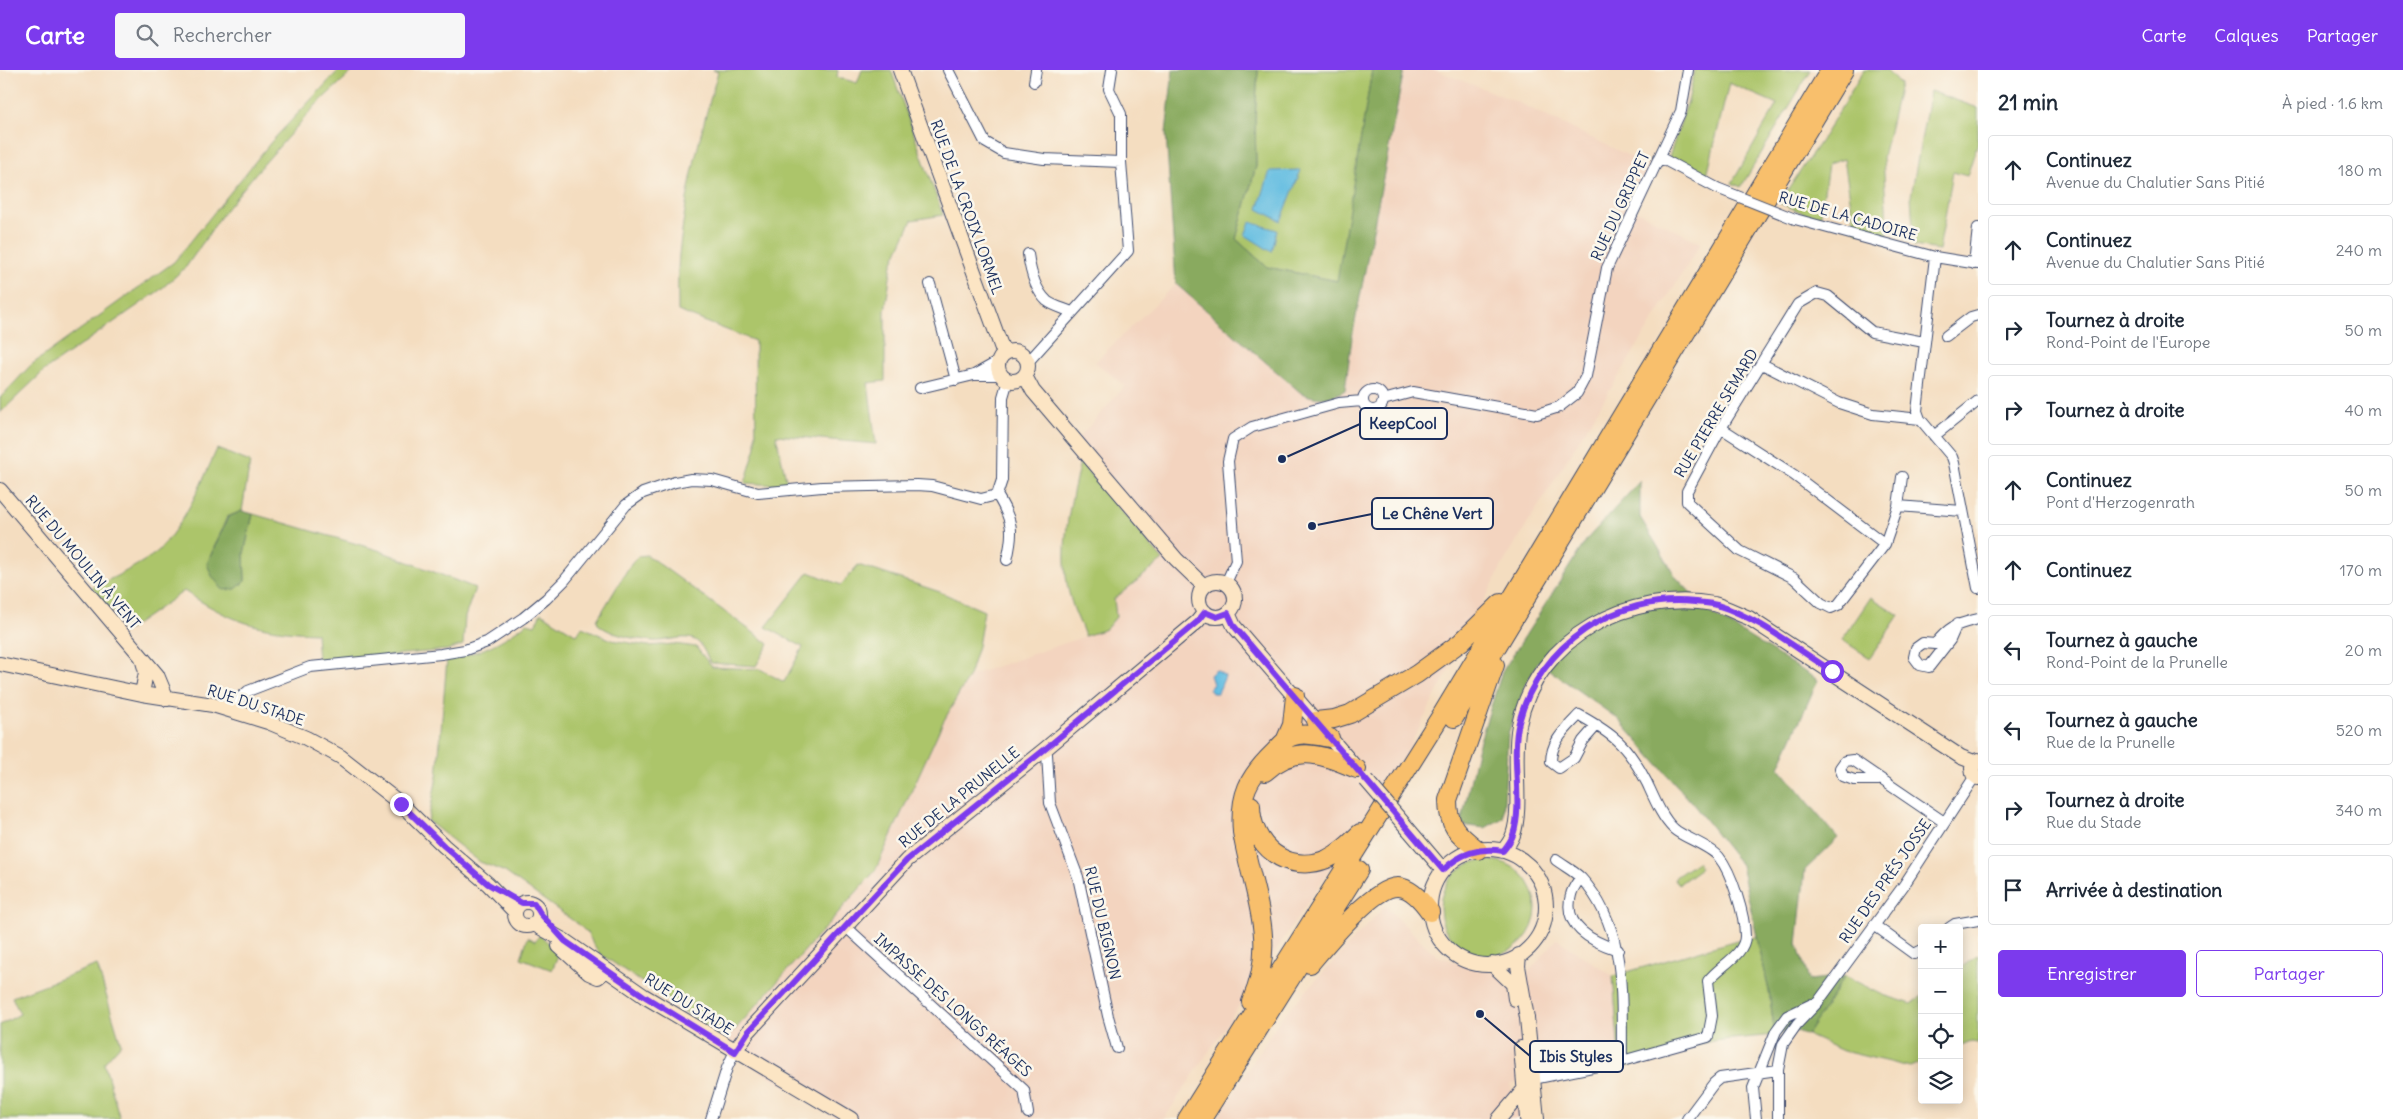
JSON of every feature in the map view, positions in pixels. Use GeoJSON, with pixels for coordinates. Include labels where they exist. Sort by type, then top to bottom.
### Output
{"type":"FeatureCollection","features":[{"type":"Feature","properties":{"kind":"highway"},"geometry":{"type":"LineString","coordinates":[[1559,532],[1830,70]]}},
{"type":"Feature","properties":{"kind":"highway"},"geometry":{"type":"LineString","coordinates":[[1202,1119],[1282,993],[1546,553],[1844,70]]}},
{"type":"Feature","properties":{"kind":"highway"},"geometry":{"type":"LineString","coordinates":[[1316,721],[1350,714],[1417,674],[1461,642],[1522,593]]}},
{"type":"Feature","properties":{"kind":"highway"},"geometry":{"type":"LineString","coordinates":[[1187,1119],[1522,593]]}},
{"type":"Feature","properties":{"kind":"highway"},"geometry":{"type":"LineString","coordinates":[[1478,850],[1457,833],[1448,815],[1448,800],[1491,675],[1517,625],[1522,593]]}},
{"type":"Feature","properties":{"kind":"highway"},"geometry":{"type":"LineString","coordinates":[[1285,741],[1292,725],[1295,696]]}},
{"type":"Feature","properties":{"kind":"highway"},"geometry":{"type":"LineString","coordinates":[[1222,1063],[1258,986],[1265,955],[1263,924],[1242,832],[1242,803],[1251,777],[1285,741],[1292,737],[1304,735],[1330,738]]}},
{"type":"Feature","properties":{"kind":"highway"},"geometry":{"type":"LineString","coordinates":[[1361,774],[1328,758],[1309,754],[1291,756],[1280,760],[1264,773],[1252,794],[1254,830],[1274,853],[1285,860],[1308,863],[1328,858],[1338,853],[1376,820]]}},
{"type":"Feature","properties":{"kind":"highway"},"geometry":{"type":"LineString","coordinates":[[1282,993],[1297,980],[1368,901],[1385,889],[1398,887],[1407,890],[1420,899],[1430,912]]}},
{"type":"Feature","properties":{"kind":"street","name":"RUE DE LA CROIX LORMEL"},"geometry":{"type":"LineString","coordinates":[[900,70],[1003,368]]}},
{"type":"Feature","properties":{"kind":"street"},"geometry":{"type":"LineString","coordinates":[[948,70],[985,142],[1004,153],[1044,159],[1121,162]]}},
{"type":"Feature","properties":{"kind":"street"},"geometry":{"type":"LineString","coordinates":[[1034,82],[1036,70]]}},
{"type":"Feature","properties":{"kind":"street"},"geometry":{"type":"LineString","coordinates":[[1003,368],[1017,381],[1072,312],[1128,251],[1121,162],[1121,114],[1109,89],[1112,70]]}},
{"type":"Feature","properties":{"kind":"street","name":"RUE DU GRIPPET"},"geometry":{"type":"LineString","coordinates":[[1228,579],[1236,561],[1228,461],[1233,439],[1252,427],[1339,402],[1362,401],[1365,393],[1373,390],[1381,394],[1383,400],[1414,392],[1537,414],[1559,408],[1577,393],[1586,376],[1607,268],[1681,111],[1688,70]]}},
{"type":"Feature","properties":{"kind":"street","name":"RUE DE LA CADOIRE"},"geometry":{"type":"LineString","coordinates":[[1659,158],[1717,188],[1795,219],[1935,257],[1976,264]]}},
{"type":"Feature","properties":{"kind":"street"},"geometry":{"type":"LineString","coordinates":[[1976,264],[1978,228]]}},
{"type":"Feature","properties":{"kind":"street"},"geometry":{"type":"LineString","coordinates":[[1028,254],[1038,288],[1047,301],[1072,312]]}},
{"type":"Feature","properties":{"kind":"street"},"geometry":{"type":"LineString","coordinates":[[1935,257],[1917,411],[1920,419],[1952,457],[1978,588]]}},
{"type":"Feature","properties":{"kind":"street"},"geometry":{"type":"LineString","coordinates":[[930,284],[956,380]]}},
{"type":"Feature","properties":{"kind":"street","name":"RUE PIERRE SEMARD"},"geometry":{"type":"LineString","coordinates":[[1902,476],[1898,506],[1885,544],[1838,604],[1831,608],[1822,603],[1794,578],[1740,550],[1687,502],[1687,491],[1721,428],[1798,304],[1816,294],[1828,296],[1872,332],[1924,342]]}},
{"type":"Feature","properties":{"kind":"street"},"geometry":{"type":"LineString","coordinates":[[1946,336],[1971,317],[1978,315]]}},
{"type":"Feature","properties":{"kind":"street"},"geometry":{"type":"LineString","coordinates":[[920,388],[1003,368],[1018,352],[1027,369],[1033,391],[1176,559],[1204,586]]}},
{"type":"Feature","properties":{"kind":"street"},"geometry":{"type":"LineString","coordinates":[[1762,364],[1839,403],[1873,414],[1920,419]]}},
{"type":"Feature","properties":{"kind":"street"},"geometry":{"type":"LineString","coordinates":[[997,495],[1002,480],[1003,368]]}},
{"type":"Feature","properties":{"kind":"street"},"geometry":{"type":"LineString","coordinates":[[1934,436],[1978,401]]}},
{"type":"Feature","properties":{"kind":"street"},"geometry":{"type":"LineString","coordinates":[[1721,428],[1794,475],[1885,544]]}},
{"type":"Feature","properties":{"kind":"street"},"geometry":{"type":"LineString","coordinates":[[234,712],[241,697],[248,691],[310,668],[441,654],[465,650],[487,642],[522,618],[564,581],[626,505],[643,493],[675,482],[691,479],[712,480],[758,493],[822,487],[932,486],[981,499],[997,495]]}},
{"type":"Feature","properties":{"kind":"street","name":"RUE DU MOULIN À VENT"},"geometry":{"type":"LineString","coordinates":[[0,490],[157,675],[167,699]]}},
{"type":"Feature","properties":{"kind":"street"},"geometry":{"type":"LineString","coordinates":[[997,495],[1007,510],[1012,538],[1007,560]]}},
{"type":"Feature","properties":{"kind":"street"},"geometry":{"type":"LineString","coordinates":[[1898,506],[1962,510]]}},
{"type":"Feature","properties":{"kind":"street"},"geometry":{"type":"LineString","coordinates":[[1228,579],[1236,597],[1235,603],[1228,613],[1217,617],[1205,612],[1201,608],[1199,596],[1204,586],[1214,580],[1228,579]]}},
{"type":"Feature","properties":{"kind":"street"},"geometry":{"type":"LineString","coordinates":[[1503,851],[1514,830],[1516,740],[1526,701],[1552,658],[1586,628],[1620,611],[1656,602],[1684,601],[1716,605],[1749,618],[1961,756],[1976,769]]}},
{"type":"Feature","properties":{"kind":"street","name":"RUE DE LA PRUNELLE"},"geometry":{"type":"LineString","coordinates":[[735,1052],[748,1032],[907,860],[1044,750],[1197,622],[1205,612]]}},
{"type":"Feature","properties":{"kind":"street"},"geometry":{"type":"LineString","coordinates":[[1228,613],[1234,626],[1443,870]]}},
{"type":"Feature","properties":{"kind":"street"},"geometry":{"type":"LineString","coordinates":[[1957,624],[1950,640],[1929,667],[1920,665],[1914,657],[1916,648],[1923,643],[1934,644],[1948,628],[1957,624],[1978,619]]}},
{"type":"Feature","properties":{"kind":"street"},"geometry":{"type":"LineString","coordinates":[[141,655],[146,672],[142,694]]}},
{"type":"Feature","properties":{"kind":"street","name":"RUE DU STADE"},"geometry":{"type":"LineString","coordinates":[[0,664],[167,699],[213,705],[306,738],[341,757],[401,804],[444,846],[519,908],[520,923],[527,926],[537,919]]}},
{"type":"Feature","properties":{"kind":"street"},"geometry":{"type":"LineString","coordinates":[[1499,1119],[1529,1084],[1708,1037],[1712,1016],[1708,981],[1716,970],[1739,955],[1746,937],[1735,889],[1719,857],[1692,838],[1675,830],[1663,814],[1631,755],[1615,737],[1597,725],[1579,715],[1561,734],[1551,750],[1551,762],[1559,768],[1574,758],[1583,741],[1597,725]]}},
{"type":"Feature","properties":{"kind":"street","name":"RUE DU BIGNON"},"geometry":{"type":"LineString","coordinates":[[1044,750],[1047,754],[1050,803],[1078,877],[1108,1016],[1117,1048]]}},
{"type":"Feature","properties":{"kind":"street","name":"RUE DES PRÉS JOSSE"},"geometry":{"type":"LineString","coordinates":[[1778,1119],[1778,1070],[1783,1044],[1796,1024],[1818,1002],[1904,885],[1976,769]]}},
{"type":"Feature","properties":{"kind":"street"},"geometry":{"type":"LineString","coordinates":[[1879,780],[1944,822]]}},
{"type":"Feature","properties":{"kind":"street"},"geometry":{"type":"LineString","coordinates":[[1478,850],[1503,851],[1518,858],[1530,868],[1540,881],[1545,897],[1545,913],[1541,928],[1536,939],[1519,955],[1492,964],[1472,962],[1452,952],[1441,941],[1434,927],[1430,912],[1431,897],[1435,883],[1443,870],[1453,861],[1478,850]]}},
{"type":"Feature","properties":{"kind":"street"},"geometry":{"type":"LineString","coordinates":[[1556,860],[1580,878],[1600,904],[1612,931],[1618,950],[1621,986],[1622,1061]]}},
{"type":"Feature","properties":{"kind":"street"},"geometry":{"type":"LineString","coordinates":[[1580,878],[1571,894],[1570,910],[1573,922],[1580,933],[1597,944],[1618,950]]}},
{"type":"Feature","properties":{"kind":"street","name":"RUE DU STADE"},"geometry":{"type":"LineString","coordinates":[[519,908],[534,903],[537,919],[548,932],[565,941]]}},
{"type":"Feature","properties":{"kind":"street","name":"RUE DU STADE"},"geometry":{"type":"LineString","coordinates":[[537,919],[602,974],[644,996],[735,1052],[851,1119]]}},
{"type":"Feature","properties":{"kind":"street"},"geometry":{"type":"LineString","coordinates":[[1955,924],[1978,920]]}},
{"type":"Feature","properties":{"kind":"street"},"geometry":{"type":"LineString","coordinates":[[1874,925],[1914,954],[1918,952]]}},
{"type":"Feature","properties":{"kind":"street","name":"IMPASSE DES LONGS RÉAGES"},"geometry":{"type":"LineString","coordinates":[[844,926],[1024,1090],[1028,1113]]}},
{"type":"Feature","properties":{"kind":"street"},"geometry":{"type":"LineString","coordinates":[[548,932],[556,944],[589,973],[602,974]]}},
{"type":"Feature","properties":{"kind":"street"},"geometry":{"type":"LineString","coordinates":[[1504,1119],[1514,1114],[1532,1114],[1518,966],[1519,955]]}},
{"type":"Feature","properties":{"kind":"street"},"geometry":{"type":"LineString","coordinates":[[1492,964],[1513,984],[1519,1026],[1523,1034],[1529,1084]]}},
{"type":"Feature","properties":{"kind":"street","name":"RUE DES PRÉS JOSSE"},"geometry":{"type":"LineString","coordinates":[[1756,1119],[1753,1088],[1776,1031],[1787,1016],[1818,1002]]}},
{"type":"Feature","properties":{"kind":"street"},"geometry":{"type":"LineString","coordinates":[[711,1119],[726,1068],[735,1052]]}},
{"type":"Feature","properties":{"kind":"street"},"geometry":{"type":"LineString","coordinates":[[1687,1119],[1716,1080],[1723,1077],[1778,1070]]}},
{"type":"Feature","properties":{"kind":"shaded area"},"geometry":{"type":"Polygon","coordinates":[[[1404,70],[1435,70],[1515,101],[1650,166],[1629,207],[1701,243],[1505,560],[1404,757],[1164,1119],[840,1119],[719,1047],[875,871],[942,724],[969,676],[1106,629],[1116,617],[1114,599],[1163,560],[1073,454],[1076,441],[1125,386],[1095,362],[1176,284],[1301,393],[1344,390],[1404,70]]]}},
{"type":"Feature","properties":{"kind":"shaded area"},"geometry":{"type":"Polygon","coordinates":[[[1385,906],[1437,956],[1521,981],[1557,939],[1613,976],[1620,1069],[1510,1084],[1520,1119],[1217,1119],[1280,1019],[1385,906]]]}},
{"type":"Feature","properties":{"kind":"green space"},"geometry":{"type":"Polygon","coordinates":[[[339,70],[354,70],[316,105],[255,174],[224,212],[186,267],[160,290],[45,370],[0,413],[0,398],[31,365],[174,262],[271,142],[339,70]]]}},
{"type":"Feature","properties":{"kind":"green space"},"geometry":{"type":"Polygon","coordinates":[[[713,70],[838,70],[837,77],[857,83],[862,70],[891,70],[943,215],[912,220],[892,264],[885,311],[885,381],[868,383],[876,444],[776,435],[787,483],[776,485],[745,483],[756,447],[755,341],[678,311],[678,262],[686,202],[695,158],[718,72],[713,70]]]}},
{"type":"Feature","properties":{"kind":"green space"},"geometry":{"type":"Polygon","coordinates":[[[1173,70],[1258,70],[1255,119],[1256,166],[1236,239],[1267,267],[1337,281],[1372,70],[1404,70],[1352,338],[1345,390],[1323,398],[1301,393],[1176,284],[1166,133],[1173,70]]]}},
{"type":"Feature","properties":{"kind":"green space"},"geometry":{"type":"Polygon","coordinates":[[[1258,70],[1372,70],[1338,281],[1267,267],[1236,239],[1256,166],[1255,119],[1258,70]]]}},
{"type":"Feature","properties":{"kind":"green space"},"geometry":{"type":"Polygon","coordinates":[[[1695,70],[1811,70],[1741,187],[1732,183],[1777,104],[1729,83],[1707,175],[1669,157],[1688,101],[1695,70]]]}},
{"type":"Feature","properties":{"kind":"green space"},"geometry":{"type":"Polygon","coordinates":[[[1864,70],[1887,70],[1900,84],[1883,157],[1888,238],[1855,231],[1844,159],[1828,164],[1820,220],[1779,203],[1824,136],[1864,70]]]}},
{"type":"Feature","properties":{"kind":"green space"},"geometry":{"type":"Polygon","coordinates":[[[1930,91],[1978,108],[1978,142],[1967,176],[1953,172],[1939,250],[1914,246],[1911,196],[1930,91]]]}},
{"type":"Feature","properties":{"kind":"green space"},"geometry":{"type":"Polygon","coordinates":[[[217,449],[250,462],[242,511],[227,517],[207,564],[245,581],[244,553],[253,514],[378,550],[475,588],[465,617],[463,645],[447,650],[318,662],[316,633],[278,630],[246,623],[201,602],[184,591],[128,630],[92,587],[107,581],[146,559],[159,550],[169,539],[199,489],[217,449]]]}},
{"type":"Feature","properties":{"kind":"green space"},"geometry":{"type":"Polygon","coordinates":[[[1080,462],[1163,560],[1114,599],[1116,617],[1106,629],[1085,636],[1071,600],[1065,566],[1066,530],[1080,462]]]}},
{"type":"Feature","properties":{"kind":"green space"},"geometry":{"type":"Polygon","coordinates":[[[1640,481],[1640,517],[1676,577],[1709,612],[1818,680],[1779,767],[1838,838],[1805,870],[1797,944],[1809,980],[1845,976],[1807,1035],[1793,1030],[1775,1035],[1769,991],[1741,865],[1693,804],[1618,719],[1538,662],[1524,688],[1508,734],[1503,818],[1485,828],[1461,825],[1477,750],[1502,672],[1587,539],[1640,481]]]}},
{"type":"Feature","properties":{"kind":"green space"},"geometry":{"type":"Polygon","coordinates":[[[242,511],[253,514],[244,553],[245,581],[236,589],[223,590],[212,576],[207,564],[228,517],[242,511]]]}},
{"type":"Feature","properties":{"kind":"green space"},"geometry":{"type":"Polygon","coordinates":[[[647,555],[769,644],[756,666],[711,663],[699,643],[689,638],[659,641],[640,639],[617,634],[598,624],[597,620],[632,562],[638,556],[647,555]]]}},
{"type":"Feature","properties":{"kind":"green space"},"geometry":{"type":"Polygon","coordinates":[[[858,565],[940,592],[984,611],[978,646],[969,676],[942,724],[875,871],[733,1032],[718,1034],[599,953],[587,933],[579,925],[505,872],[480,862],[428,821],[437,777],[447,659],[470,654],[489,647],[527,623],[535,625],[541,613],[577,635],[582,627],[612,640],[648,646],[674,644],[696,647],[712,667],[760,669],[784,682],[803,647],[766,627],[809,572],[841,585],[858,565]]]}},
{"type":"Feature","properties":{"kind":"green space"},"geometry":{"type":"Polygon","coordinates":[[[1871,597],[1899,615],[1870,658],[1842,640],[1871,597]]]}},
{"type":"Feature","properties":{"kind":"green space"},"geometry":{"type":"Polygon","coordinates":[[[1488,860],[1506,863],[1522,874],[1533,890],[1536,908],[1533,926],[1522,942],[1506,953],[1488,956],[1470,953],[1454,942],[1443,926],[1440,908],[1443,890],[1454,874],[1470,863],[1488,860]]]}},
{"type":"Feature","properties":{"kind":"green space"},"geometry":{"type":"Polygon","coordinates":[[[1697,862],[1701,868],[1679,884],[1674,878],[1697,862]]]}},
{"type":"Feature","properties":{"kind":"green space"},"geometry":{"type":"Polygon","coordinates":[[[540,935],[559,953],[552,970],[521,958],[528,937],[535,941],[540,935]]]}},
{"type":"Feature","properties":{"kind":"green space"},"geometry":{"type":"Polygon","coordinates":[[[1757,937],[1769,991],[1775,1035],[1712,1041],[1620,1069],[1613,976],[1737,940],[1757,937]]]}},
{"type":"Feature","properties":{"kind":"green space"},"geometry":{"type":"Polygon","coordinates":[[[1978,955],[1978,1043],[1971,1042],[1963,1045],[1963,969],[1963,966],[1978,955]]]}},
{"type":"Feature","properties":{"kind":"green space"},"geometry":{"type":"Polygon","coordinates":[[[97,965],[121,1044],[104,1063],[120,1119],[0,1119],[0,1025],[20,1014],[12,997],[97,965]]]}},
{"type":"Feature","properties":{"kind":"green space"},"geometry":{"type":"Polygon","coordinates":[[[1845,976],[1883,995],[1912,1004],[1918,999],[1918,1064],[1910,1067],[1843,1051],[1807,1035],[1845,976]]]}},
{"type":"Feature","properties":{"kind":"water"},"geometry":{"type":"Polygon","coordinates":[[[1301,170],[1281,221],[1258,209],[1270,171],[1301,170]]]}},
{"type":"Feature","properties":{"kind":"water"},"geometry":{"type":"Polygon","coordinates":[[[1250,222],[1277,230],[1272,252],[1245,235],[1250,222]]]}},
{"type":"Feature","properties":{"kind":"water"},"geometry":{"type":"Polygon","coordinates":[[[1216,670],[1225,676],[1218,693],[1212,693],[1209,689],[1213,684],[1210,675],[1216,670]]]}},
{"type":"Feature","properties":{"kind":"place","name":"KeepCool"},"geometry":{"type":"Point","coordinates":[1282,459]}},
{"type":"Feature","properties":{"kind":"place","name":"Le Chêne Vert"},"geometry":{"type":"Point","coordinates":[1312,526]}},
{"type":"Feature","properties":{"kind":"place","name":"Ibis Styles"},"geometry":{"type":"Point","coordinates":[1480,1014]}},
{"type":"Feature","properties":{"kind":"route"},"geometry":{"type":"LineString","coordinates":[[401,804],[444,846],[488,884],[522,903],[534,903],[544,918],[565,941],[644,996],[735,1052],[748,1032],[907,860],[1197,622],[1205,612],[1210,616],[1217,617],[1228,613],[1234,626],[1443,870],[1464,854],[1491,849],[1503,851],[1512,838],[1516,818],[1516,740],[1519,722],[1526,701],[1552,658],[1586,628],[1626,609],[1656,602],[1684,601],[1716,605],[1749,618],[1832,671]]}}]}
